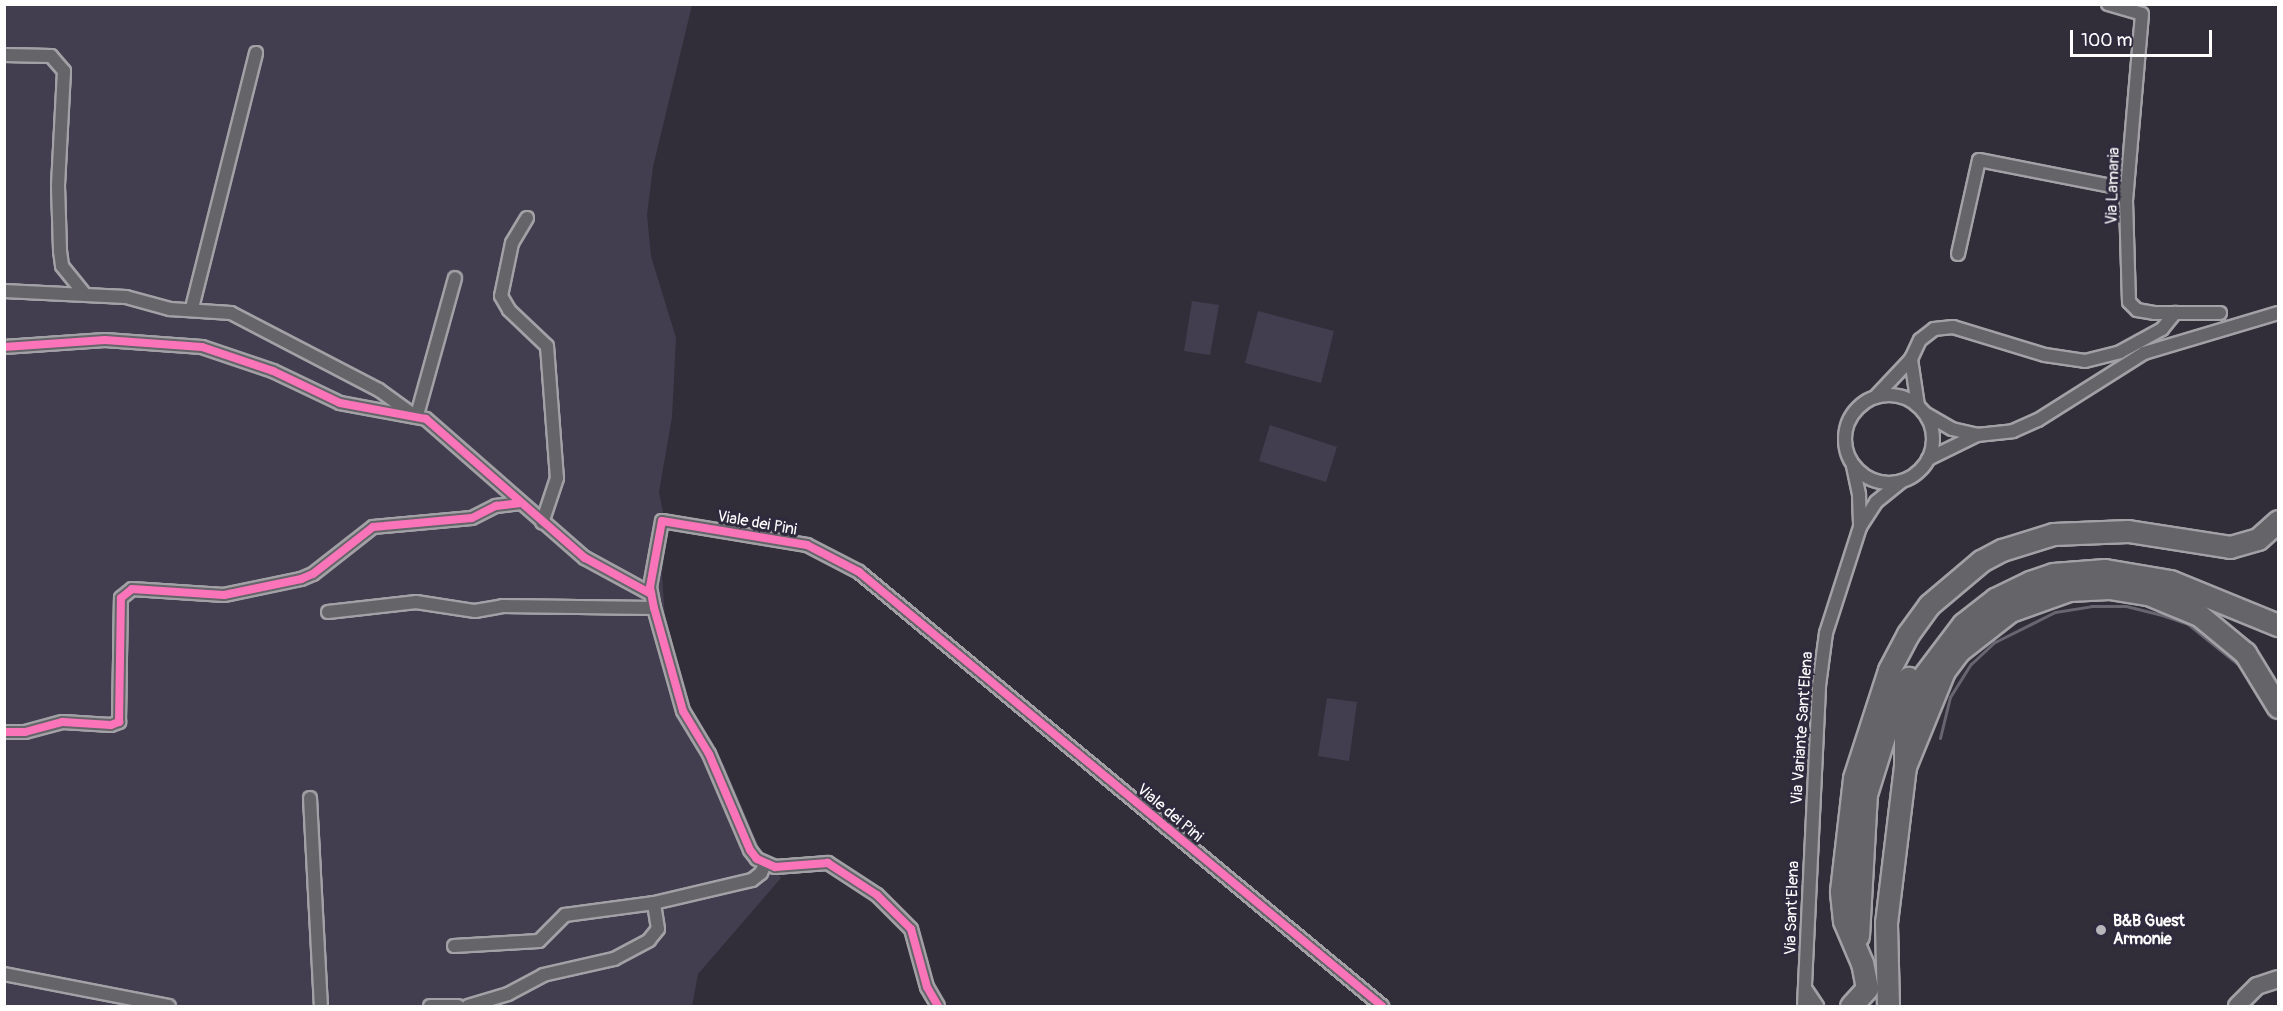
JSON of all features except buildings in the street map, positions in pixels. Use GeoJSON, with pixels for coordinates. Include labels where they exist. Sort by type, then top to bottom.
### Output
{"type":"FeatureCollection","features":[{"type":"Feature","properties":{"kind":"highway"},"geometry":{"type":"LineString","coordinates":[[1862,963],[1845,921],[1841,891],[1854,778],[1889,670],[1908,634],[1929,605],[1981,561],[2045,536],[2077,530],[2128,531],[2230,547],[2258,539],[2278,521]]}},
{"type":"Feature","properties":{"kind":"highway"},"geometry":{"type":"LineString","coordinates":[[1851,1006],[1867,988],[1857,923],[1858,881],[1862,819],[1874,765],[1907,679],[1939,631],[1969,602],[2000,581],[2035,567],[2096,557],[2159,564],[2278,610]]}},
{"type":"Feature","properties":{"kind":"highway"},"geometry":{"type":"LineString","coordinates":[[1888,1006],[1886,923],[1905,767],[1905,721],[1935,660],[1978,611],[2030,582],[2080,571],[2128,572],[2181,585],[2278,625]]}},
{"type":"Feature","properties":{"kind":"highway"},"geometry":{"type":"LineString","coordinates":[[1905,767],[1944,671],[1959,651],[2010,611],[2069,590],[2109,588],[2138,592],[2199,615],[2246,653],[2278,707]]}},
{"type":"Feature","properties":{"kind":"main road"},"geometry":{"type":"LineString","coordinates":[[2237,1006],[2257,986],[2278,980]]}},
{"type":"Feature","properties":{"kind":"street","name":"Via Lamaria"},"geometry":{"type":"LineString","coordinates":[[2108,4],[2142,14],[2127,189],[2129,302],[2137,310],[2220,313]]}},
{"type":"Feature","properties":{"kind":"street"},"geometry":{"type":"LineString","coordinates":[[192,308],[256,53]]}},
{"type":"Feature","properties":{"kind":"street"},"geometry":{"type":"LineString","coordinates":[[4,55],[51,56],[64,71],[58,186],[60,251],[62,266],[84,293]]}},
{"type":"Feature","properties":{"kind":"street"},"geometry":{"type":"LineString","coordinates":[[1958,254],[1979,160],[2127,189]]}},
{"type":"Feature","properties":{"kind":"street"},"geometry":{"type":"LineString","coordinates":[[527,218],[512,243],[501,296],[509,310],[547,346],[557,478],[542,523]]}},
{"type":"Feature","properties":{"kind":"street"},"geometry":{"type":"LineString","coordinates":[[414,415],[455,278]]}},
{"type":"Feature","properties":{"kind":"street"},"geometry":{"type":"LineString","coordinates":[[4,291],[84,293],[126,297],[170,309],[192,308],[231,313],[264,328],[378,390],[414,415]]}},
{"type":"Feature","properties":{"kind":"street"},"geometry":{"type":"LineString","coordinates":[[1977,435],[1929,459],[1913,476],[1902,481],[1879,482],[1868,478],[1851,462],[1846,451],[1846,429],[1856,409],[1875,396],[1911,359],[1925,334],[1944,326],[2045,355],[2085,361],[2100,359],[2162,330],[2175,313]]}},
{"type":"Feature","properties":{"kind":"street"},"geometry":{"type":"LineString","coordinates":[[1875,396],[1898,395],[1952,429],[1977,435],[2013,431],[2038,420],[2144,353],[2278,313]]}},
{"type":"Feature","properties":{"kind":"street"},"geometry":{"type":"LineString","coordinates":[[4,347],[105,340],[202,347],[273,371],[340,403],[370,411],[414,415],[426,419],[519,503],[585,558],[651,594]]}},
{"type":"Feature","properties":{"kind":"street"},"geometry":{"type":"LineString","coordinates":[[1911,359],[1922,410],[1933,436],[1929,459]]}},
{"type":"Feature","properties":{"kind":"street","name":"Via Variante Sant'Elena"},"geometry":{"type":"LineString","coordinates":[[1851,462],[1857,479],[1860,527]]}},
{"type":"Feature","properties":{"kind":"street","name":"Via Variante Sant'Elena"},"geometry":{"type":"LineString","coordinates":[[1811,828],[1821,663],[1832,611],[1860,527],[1876,502],[1902,481]]}},
{"type":"Feature","properties":{"kind":"street"},"geometry":{"type":"LineString","coordinates":[[4,732],[25,732],[63,722],[111,725],[118,722],[121,598],[132,589],[224,595],[301,579],[313,574],[373,527],[472,518],[496,506],[519,503]]}},
{"type":"Feature","properties":{"kind":"street","name":"Viale dei Pini"},"geometry":{"type":"LineString","coordinates":[[765,864],[750,850],[709,754],[683,711],[651,594],[662,521],[807,545],[836,558],[859,572],[1382,1006]]}},
{"type":"Feature","properties":{"kind":"street"},"geometry":{"type":"LineString","coordinates":[[327,612],[416,602],[475,611],[502,606],[654,608]]}},
{"type":"Feature","properties":{"kind":"street"},"geometry":{"type":"LineString","coordinates":[[310,798],[321,1006]]}},
{"type":"Feature","properties":{"kind":"street","name":"Via Sant'Elena"},"geometry":{"type":"LineString","coordinates":[[1804,1006],[1811,828]]}},
{"type":"Feature","properties":{"kind":"street"},"geometry":{"type":"LineString","coordinates":[[454,946],[539,941],[565,915],[654,903],[752,880],[761,873],[765,864],[775,867],[828,864],[877,895],[911,929],[927,987],[938,1006]]}},
{"type":"Feature","properties":{"kind":"street"},"geometry":{"type":"LineString","coordinates":[[468,1006],[508,994],[543,975],[614,959],[649,940],[658,929],[654,903]]}},
{"type":"Feature","properties":{"kind":"street"},"geometry":{"type":"LineString","coordinates":[[4,974],[47,985],[59,984],[169,1006]]}},
{"type":"Feature","properties":{"kind":"street"},"geometry":{"type":"LineString","coordinates":[[1805,988],[1817,1006]]}},
{"type":"Feature","properties":{"kind":"street"},"geometry":{"type":"LineString","coordinates":[[430,1006],[458,1006]]}},
{"type":"Feature","properties":{"kind":"shaded area"},"geometry":{"type":"Polygon","coordinates":[[[5,5],[692,5],[653,167],[647,215],[651,256],[676,338],[672,417],[659,492],[667,532],[662,574],[665,619],[693,714],[724,765],[762,854],[781,878],[698,974],[692,1006],[5,1006],[5,5]]]}},
{"type":"Feature","properties":{"kind":"shaded area"},"geometry":{"type":"Polygon","coordinates":[[[1192,301],[1219,305],[1210,355],[1184,351],[1192,301]]]}},
{"type":"Feature","properties":{"kind":"shaded area"},"geometry":{"type":"Polygon","coordinates":[[[1258,311],[1334,331],[1321,383],[1245,363],[1258,311]]]}},
{"type":"Feature","properties":{"kind":"shaded area"},"geometry":{"type":"Polygon","coordinates":[[[1270,425],[1337,447],[1326,482],[1259,461],[1270,425]]]}},
{"type":"Feature","properties":{"kind":"shaded area"},"geometry":{"type":"Polygon","coordinates":[[[1327,698],[1357,702],[1349,761],[1318,756],[1327,698]]]}},
{"type":"Feature","properties":{"kind":"waterway"},"geometry":{"type":"LineString","coordinates":[[1940,738],[1950,697],[1971,664],[1995,642],[2055,612],[2091,606],[2126,606],[2162,615],[2188,624],[2240,666]]}},
{"type":"Feature","properties":{"kind":"cycle path"},"geometry":{"type":"LineString","coordinates":[[4,347],[105,340],[202,347],[273,371],[340,403],[426,419],[585,558],[651,594]]}},
{"type":"Feature","properties":{"kind":"cycle path"},"geometry":{"type":"LineString","coordinates":[[4,732],[25,732],[63,722],[111,725],[119,722],[121,598],[132,589],[224,595],[301,579],[313,574],[373,527],[472,518],[496,506],[519,503]]}},
{"type":"Feature","properties":{"kind":"cycle path"},"geometry":{"type":"LineString","coordinates":[[938,1006],[927,987],[911,929],[877,895],[828,863],[775,867],[757,859],[750,850],[709,754],[683,711],[654,608],[650,587],[662,521],[807,545],[859,572],[1382,1006]]}},
{"type":"Feature","properties":{"kind":"place","name":"B&B Guest Armonie"},"geometry":{"type":"Point","coordinates":[2101,930]}}]}
